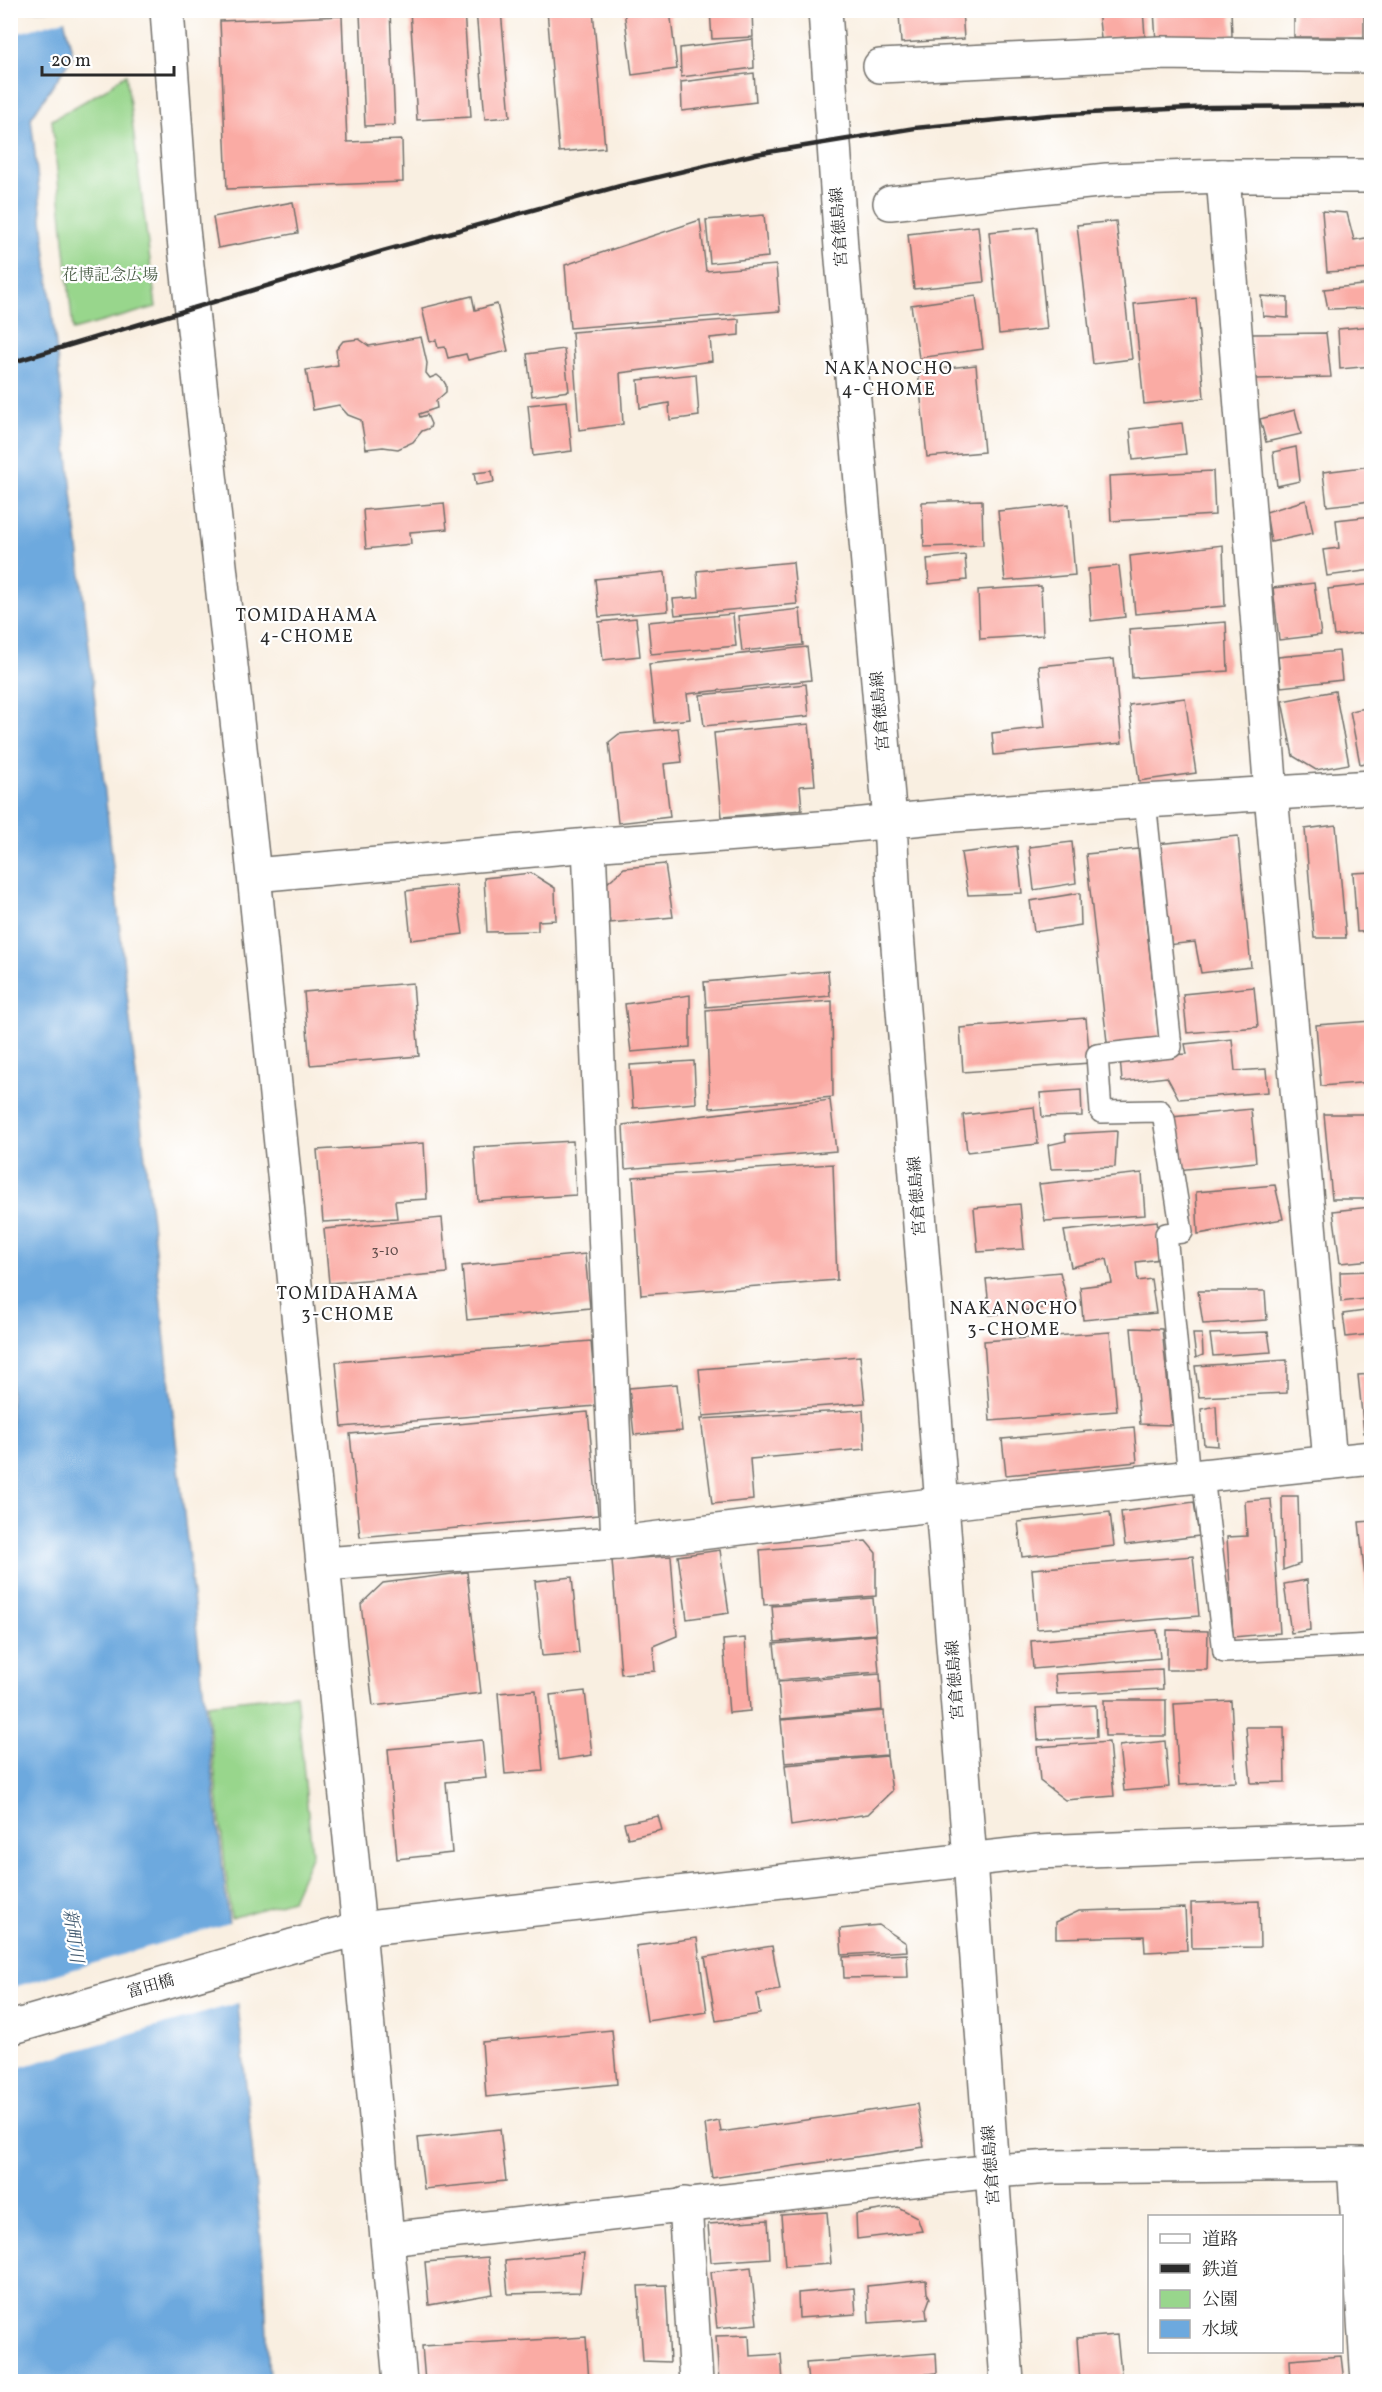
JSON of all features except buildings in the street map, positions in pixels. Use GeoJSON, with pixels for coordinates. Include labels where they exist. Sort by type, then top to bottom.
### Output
{"type":"FeatureCollection","features":[{"type":"Feature","properties":{"kind":"street"},"geometry":{"type":"LineString","coordinates":[[167,10],[183,229],[254,875],[324,1564],[400,2382]]}},
{"type":"Feature","properties":{"kind":"street","name":"宮倉徳島線"},"geometry":{"type":"LineString","coordinates":[[825,10],[970,1860],[1007,2382]]}},
{"type":"Feature","properties":{"kind":"street"},"geometry":{"type":"LineString","coordinates":[[880,66],[1160,53],[1371,56]]}},
{"type":"Feature","properties":{"kind":"street"},"geometry":{"type":"LineString","coordinates":[[1223,176],[1270,794],[1330,1462]]}},
{"type":"Feature","properties":{"kind":"street"},"geometry":{"type":"LineString","coordinates":[[890,203],[1107,180],[1223,176],[1371,176]]}},
{"type":"Feature","properties":{"kind":"street"},"geometry":{"type":"LineString","coordinates":[[254,875],[589,844],[1145,801],[1371,787]]}},
{"type":"Feature","properties":{"kind":"street"},"geometry":{"type":"LineString","coordinates":[[589,844],[618,1543]]}},
{"type":"Feature","properties":{"kind":"street"},"geometry":{"type":"LineString","coordinates":[[324,1564],[618,1543],[942,1504],[1371,1458]]}},
{"type":"Feature","properties":{"kind":"street","name":"富田橋"},"geometry":{"type":"LineString","coordinates":[[10,2028],[292,1946],[359,1929],[1038,1852],[1371,1839]]}},
{"type":"Feature","properties":{"kind":"street"},"geometry":{"type":"LineString","coordinates":[[388,2239],[993,2171],[1052,2167],[1363,2164],[1368,2382]]}},
{"type":"Feature","properties":{"kind":"street"},"geometry":{"type":"LineString","coordinates":[[685,2204],[696,2382]]}},
{"type":"Feature","properties":{"kind":"lane"},"geometry":{"type":"LineString","coordinates":[[1145,801],[1171,1047],[1097,1055],[1101,1112],[1160,1111],[1164,1119],[1182,1232],[1166,1234],[1196,1477],[1224,1652],[1371,1645]]}},
{"type":"Feature","properties":{"kind":"green space","name":"花博記念広場"},"geometry":{"type":"Polygon","coordinates":[[[126,74],[156,307],[73,330],[52,120],[106,89],[126,74]]]}},
{"type":"Feature","properties":{"kind":"green space"},"geometry":{"type":"Polygon","coordinates":[[[296,1694],[312,1854],[292,1900],[231,1918],[207,1704],[296,1694]]]}},
{"type":"Feature","properties":{"kind":"water","name":"新町川"},"geometry":{"type":"Polygon","coordinates":[[[62,10],[73,56],[31,118],[240,2025],[264,2270],[269,2381],[11,2382],[10,11],[62,10]]]}},
{"type":"Feature","properties":{"kind":"pier"},"geometry":{"type":"Polygon","coordinates":[[[65,10],[68,19],[11,35],[11,11],[65,10]]]}},
{"type":"Feature","properties":{"kind":"pier"},"geometry":{"type":"Polygon","coordinates":[[[232,1922],[241,2002],[11,2070],[11,1988],[232,1922]]]}},
{"type":"Feature","properties":{"kind":"railway"},"geometry":{"type":"LineString","coordinates":[[10,363],[383,251],[620,186],[756,154],[915,128],[1049,115],[1210,107],[1372,106]]}},
{"type":"Feature","properties":{"kind":"district","name":"NAKANOCHO 4-CHOME"},"geometry":{"type":"Point","coordinates":[889,379]}},
{"type":"Feature","properties":{"kind":"district","name":"TOMIDAHAMA 4-CHOME"},"geometry":{"type":"Point","coordinates":[307,626]}},
{"type":"Feature","properties":{"kind":"district","name":"TOMIDAHAMA 3-CHOME"},"geometry":{"type":"Point","coordinates":[348,1304]}},
{"type":"Feature","properties":{"kind":"district","name":"NAKANOCHO 3-CHOME"},"geometry":{"type":"Point","coordinates":[1014,1319]}}]}
